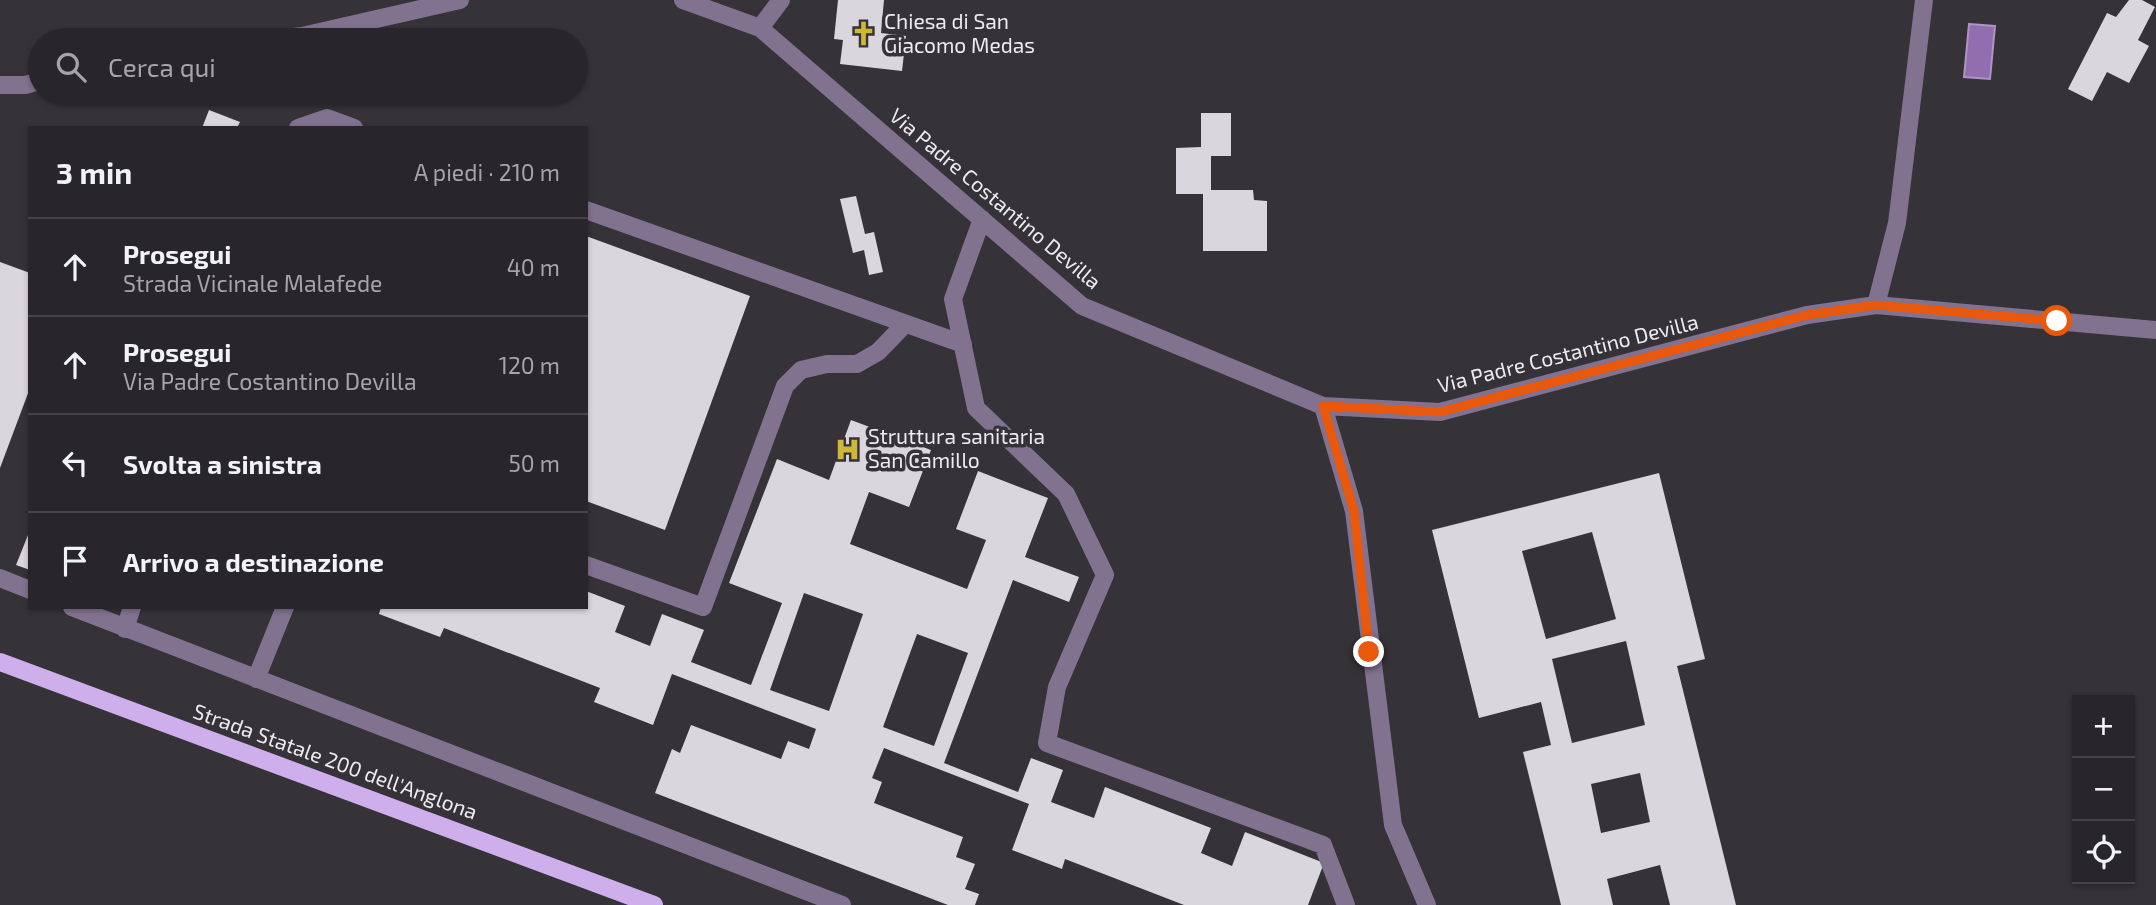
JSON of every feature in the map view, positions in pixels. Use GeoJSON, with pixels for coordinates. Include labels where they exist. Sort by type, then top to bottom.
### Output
{"type":"FeatureCollection","features":[{"type":"Feature","properties":{"kind":"main road","name":"Strada Statale 200 dell'Anglona"},"geometry":{"type":"LineString","coordinates":[[0,662],[654,905]]}},
{"type":"Feature","properties":{"kind":"street"},"geometry":{"type":"LineString","coordinates":[[337,28],[460,0]]}},
{"type":"Feature","properties":{"kind":"street","name":"Via Padre Costantino Devilla"},"geometry":{"type":"LineString","coordinates":[[683,0],[760,28],[1082,306],[1323,406],[1440,412],[1807,315],[1876,305],[2156,330]]}},
{"type":"Feature","properties":{"kind":"street"},"geometry":{"type":"LineString","coordinates":[[760,28],[781,0]]}},
{"type":"Feature","properties":{"kind":"street"},"geometry":{"type":"LineString","coordinates":[[1876,305],[1897,223],[1924,0]]}},
{"type":"Feature","properties":{"kind":"street"},"geometry":{"type":"LineString","coordinates":[[0,85],[28,84]]}},
{"type":"Feature","properties":{"kind":"street"},"geometry":{"type":"LineString","coordinates":[[304,126],[327,118],[349,126]]}},
{"type":"Feature","properties":{"kind":"street"},"geometry":{"type":"LineString","coordinates":[[588,211],[963,344]]}},
{"type":"Feature","properties":{"kind":"street"},"geometry":{"type":"LineString","coordinates":[[982,219],[953,299],[976,408],[1066,494],[1105,575],[1057,687],[1047,743],[1323,845],[1346,905]]}},
{"type":"Feature","properties":{"kind":"street"},"geometry":{"type":"LineString","coordinates":[[588,566],[703,607],[785,386],[802,370],[827,364],[857,364],[878,352],[905,324]]}},
{"type":"Feature","properties":{"kind":"street"},"geometry":{"type":"LineString","coordinates":[[1323,406],[1354,511],[1393,825],[1427,905]]}},
{"type":"Feature","properties":{"kind":"street"},"geometry":{"type":"LineString","coordinates":[[0,578],[28,589]]}},
{"type":"Feature","properties":{"kind":"street"},"geometry":{"type":"LineString","coordinates":[[77,609],[842,905]]}},
{"type":"Feature","properties":{"kind":"street"},"geometry":{"type":"LineString","coordinates":[[125,629],[131,609]]}},
{"type":"Feature","properties":{"kind":"street"},"geometry":{"type":"LineString","coordinates":[[256,679],[284,609]]}},
{"type":"Feature","properties":{"kind":"shaded area"},"geometry":{"type":"Polygon","coordinates":[[[1969,24],[1995,26],[1990,79],[1964,77],[1969,24]]]}},
{"type":"Feature","properties":{"kind":"building","name":"Chiesa di San Giacomo Medas"},"geometry":{"type":"Polygon","coordinates":[[[838,0],[884,0],[881,33],[906,36],[902,71],[840,64],[843,40],[834,39],[838,0]]]}},
{"type":"Feature","properties":{"kind":"building"},"geometry":{"type":"Polygon","coordinates":[[[2129,0],[2142,0],[2155,7],[2138,40],[2149,46],[2129,83],[2107,72],[2092,101],[2068,89],[2107,13],[2116,17],[2129,0]]]}},
{"type":"Feature","properties":{"kind":"building"},"geometry":{"type":"Polygon","coordinates":[[[209,110],[240,122],[238,126],[203,126],[209,110]]]}},
{"type":"Feature","properties":{"kind":"building"},"geometry":{"type":"Polygon","coordinates":[[[1201,113],[1231,113],[1231,156],[1211,156],[1211,190],[1253,190],[1254,200],[1267,201],[1267,251],[1203,251],[1203,194],[1176,194],[1176,148],[1201,147],[1201,113]]]}},
{"type":"Feature","properties":{"kind":"building"},"geometry":{"type":"Polygon","coordinates":[[[856,196],[865,234],[874,232],[883,272],[869,275],[864,250],[853,253],[840,199],[856,196]]]}},
{"type":"Feature","properties":{"kind":"building"},"geometry":{"type":"Polygon","coordinates":[[[588,237],[750,296],[665,530],[588,502],[588,237]]]}},
{"type":"Feature","properties":{"kind":"building"},"geometry":{"type":"Polygon","coordinates":[[[0,262],[28,272],[28,393],[0,468],[0,262]]]}},
{"type":"Feature","properties":{"kind":"building"},"geometry":{"type":"Polygon","coordinates":[[[851,420],[931,450],[909,507],[869,492],[850,544],[967,589],[986,540],[956,529],[978,471],[1048,498],[1025,557],[1079,577],[1069,602],[1013,580],[944,763],[1018,792],[1031,758],[1063,770],[1051,802],[1094,818],[1105,787],[1211,828],[1201,853],[1232,866],[1245,832],[1324,863],[1308,905],[1184,905],[1065,859],[1062,869],[1012,850],[1029,804],[884,748],[872,778],[882,782],[874,803],[963,837],[956,857],[975,864],[965,889],[979,894],[975,905],[948,905],[655,793],[672,749],[680,753],[691,725],[781,759],[788,741],[809,749],[816,729],[672,674],[653,725],[594,702],[600,688],[444,628],[440,637],[379,614],[380,609],[588,609],[588,592],[625,606],[615,632],[650,646],[662,614],[704,630],[691,662],[751,685],[782,603],[729,583],[777,459],[829,480],[851,420]],[[804,593],[770,690],[829,711],[863,614],[804,593]],[[917,634],[883,727],[934,746],[968,653],[917,634]]]}},
{"type":"Feature","properties":{"kind":"building"},"geometry":{"type":"Polygon","coordinates":[[[1659,473],[1705,659],[1677,666],[1736,905],[1670,905],[1660,865],[1607,879],[1613,905],[1561,905],[1523,752],[1551,745],[1541,702],[1479,718],[1432,530],[1659,473]],[[1592,532],[1522,551],[1546,639],[1616,619],[1592,532]],[[1626,641],[1552,659],[1572,743],[1645,725],[1626,641]],[[1640,773],[1591,784],[1601,833],[1650,822],[1640,773]]]}},
{"type":"Feature","properties":{"kind":"building"},"geometry":{"type":"Polygon","coordinates":[[[28,535],[28,569],[16,565],[28,535]]]}},
{"type":"Feature","properties":{"kind":"place","name":"Chiesa di San Giacomo Medas"},"geometry":{"type":"Point","coordinates":[864,34]}},
{"type":"Feature","properties":{"kind":"place","name":"Struttura sanitaria San Camillo"},"geometry":{"type":"Point","coordinates":[848,449]}},
{"type":"Feature","properties":{"kind":"route"},"geometry":{"type":"LineString","coordinates":[[1369,652],[1354,511],[1323,406],[1440,412],[1807,315],[1876,305],[2057,321]]}}]}
